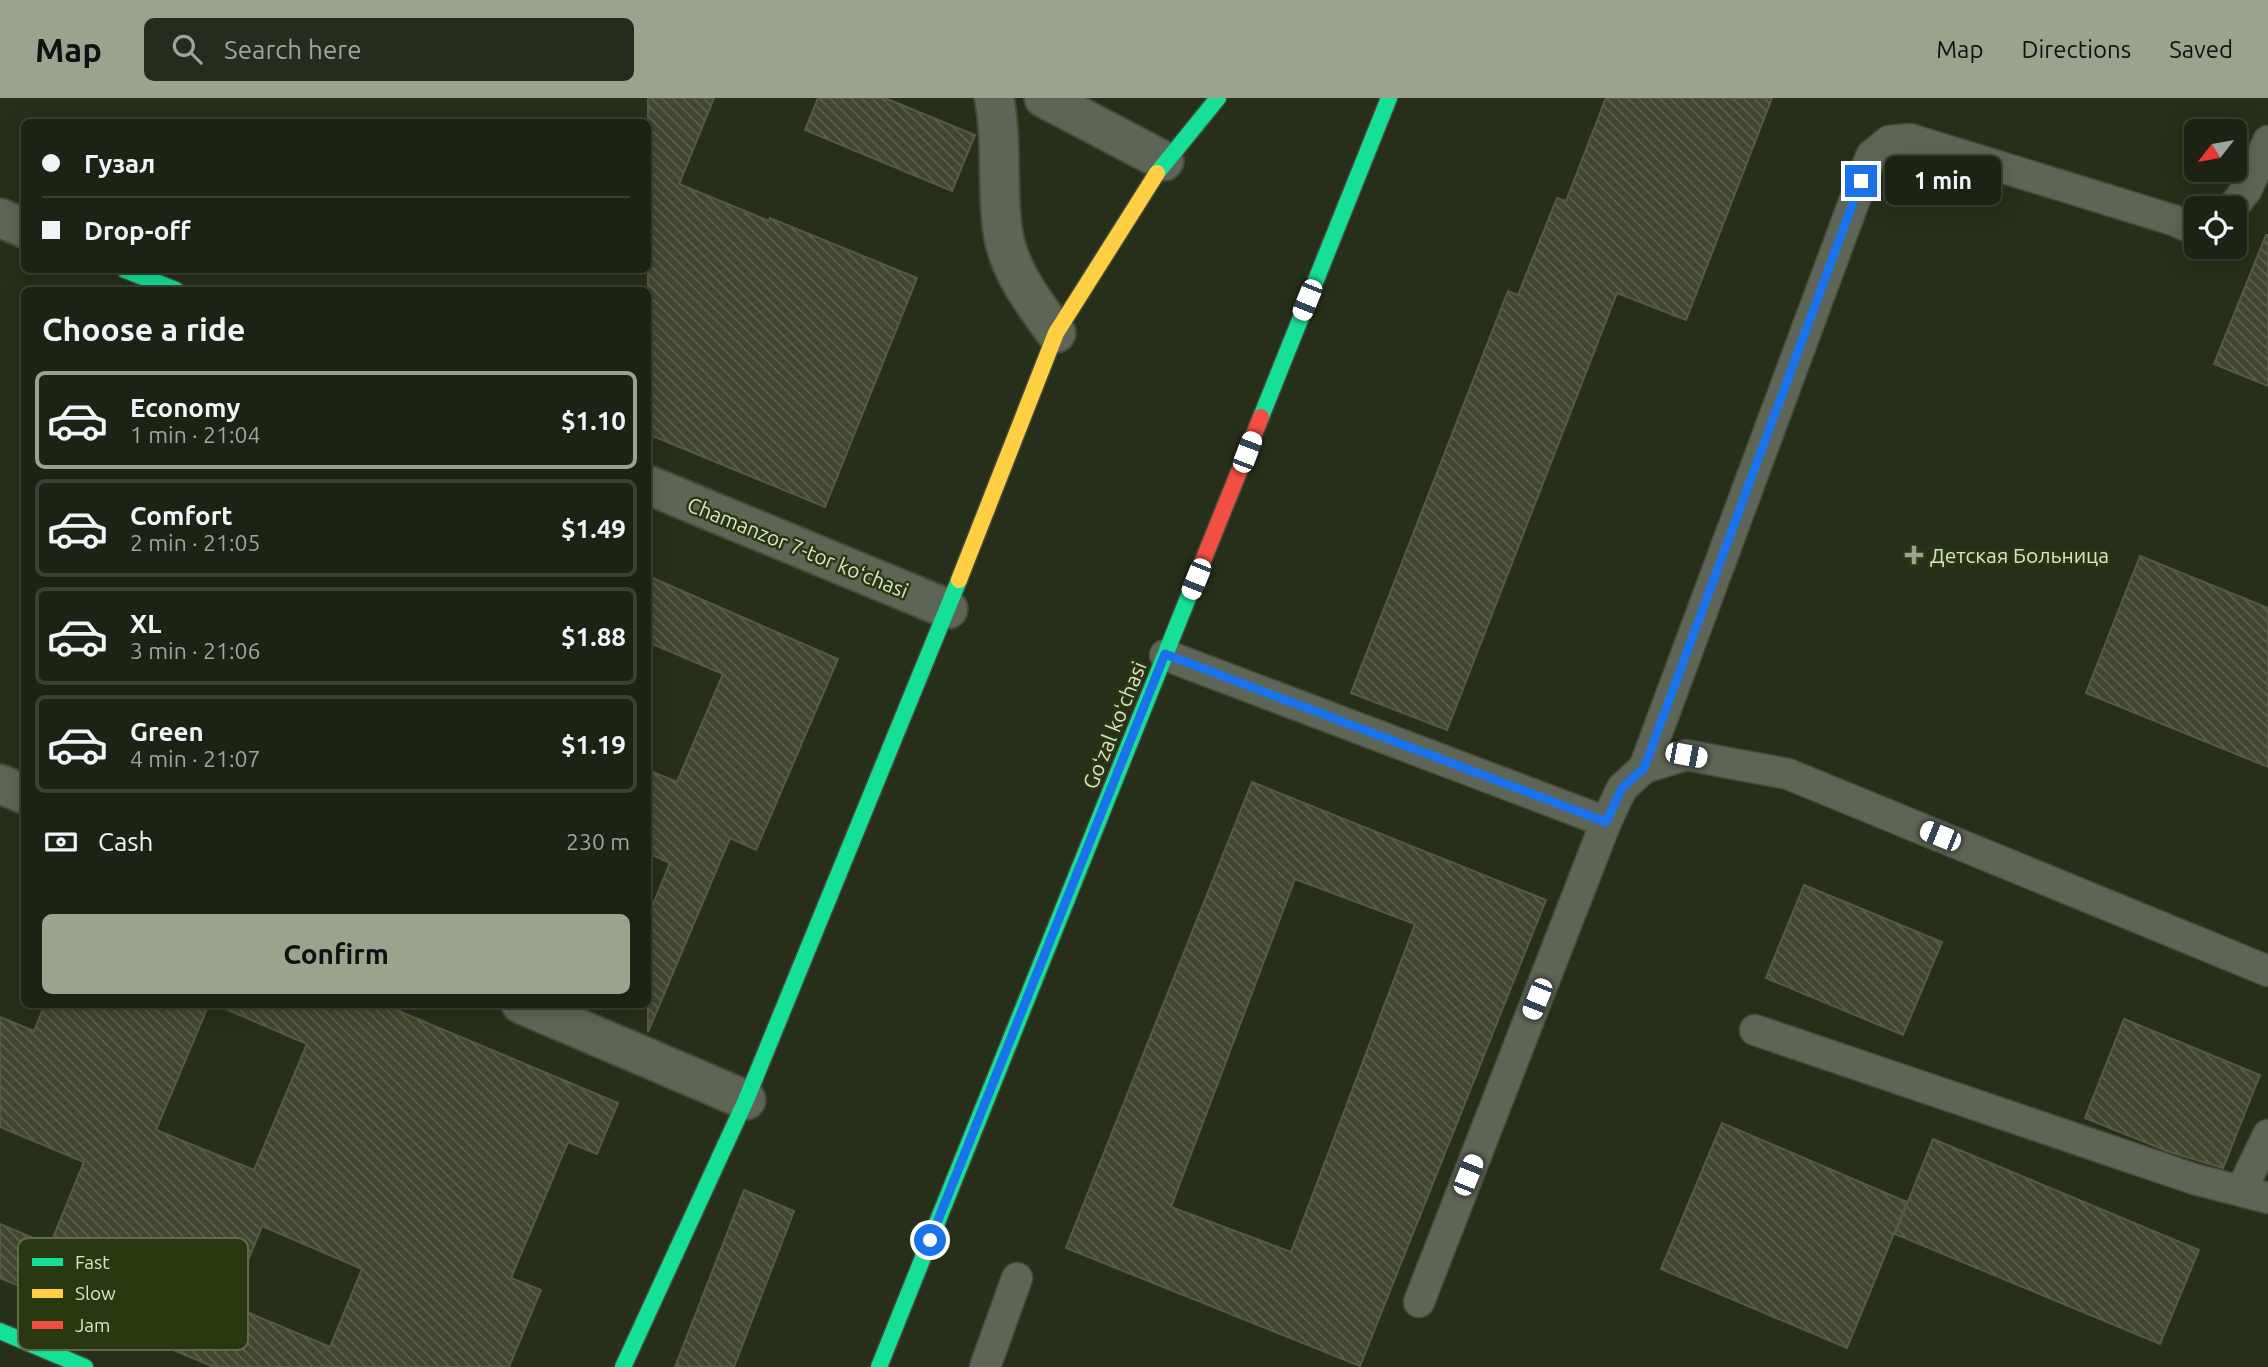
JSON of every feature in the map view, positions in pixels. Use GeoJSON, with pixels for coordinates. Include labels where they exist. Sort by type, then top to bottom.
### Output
{"type":"FeatureCollection","features":[{"type":"Feature","properties":{"kind":"street"},"geometry":{"type":"LineString","coordinates":[[994,98],[999,121],[1003,234],[1017,273],[1032,301],[1056,333]]}},
{"type":"Feature","properties":{"kind":"street"},"geometry":{"type":"LineString","coordinates":[[1044,98],[1164,161]]}},
{"type":"Feature","properties":{"kind":"street"},"geometry":{"type":"LineString","coordinates":[[623,1367],[746,1100],[948,609],[1056,333],[1164,161],[1218,98]]}},
{"type":"Feature","properties":{"kind":"street","name":"Goʻzal koʻchasi"},"geometry":{"type":"LineString","coordinates":[[879,1367],[1388,98]]}},
{"type":"Feature","properties":{"kind":"street"},"geometry":{"type":"LineString","coordinates":[[0,218],[21,227]]}},
{"type":"Feature","properties":{"kind":"street"},"geometry":{"type":"LineString","coordinates":[[133,273],[168,287]]}},
{"type":"Feature","properties":{"kind":"street","name":"Chamanzor 7-tor koʻchasi"},"geometry":{"type":"LineString","coordinates":[[651,486],[948,609]]}},
{"type":"Feature","properties":{"kind":"street"},"geometry":{"type":"LineString","coordinates":[[0,784],[21,793]]}},
{"type":"Feature","properties":{"kind":"street"},"geometry":{"type":"LineString","coordinates":[[530,1008],[746,1100]]}},
{"type":"Feature","properties":{"kind":"street"},"geometry":{"type":"LineString","coordinates":[[0,1331],[18,1339]]}},
{"type":"Feature","properties":{"kind":"street"},"geometry":{"type":"LineString","coordinates":[[45,1350],[85,1367]]}},
{"type":"Feature","properties":{"kind":"lane"},"geometry":{"type":"LineString","coordinates":[[1644,768],[1871,156],[1889,141],[1910,139],[2184,224]]}},
{"type":"Feature","properties":{"kind":"lane"},"geometry":{"type":"LineString","coordinates":[[2249,199],[2268,141]]}},
{"type":"Feature","properties":{"kind":"lane"},"geometry":{"type":"LineString","coordinates":[[1165,654],[1606,822]]}},
{"type":"Feature","properties":{"kind":"lane"},"geometry":{"type":"LineString","coordinates":[[1419,1302],[1606,822],[1622,788],[1644,768],[1686,755],[1788,774],[2268,971]]}},
{"type":"Feature","properties":{"kind":"lane"},"geometry":{"type":"LineString","coordinates":[[1755,1030],[2194,1179],[2255,1194],[2268,1135]]}},
{"type":"Feature","properties":{"kind":"lane"},"geometry":{"type":"LineString","coordinates":[[985,1367],[1017,1278]]}},
{"type":"Feature","properties":{"kind":"building"},"geometry":{"type":"Polygon","coordinates":[[[648,98],[714,98],[679,184],[917,278],[825,507],[651,435],[651,287],[648,287],[648,273],[651,273],[651,119],[648,119],[648,98]]]}},
{"type":"Feature","properties":{"kind":"building"},"geometry":{"type":"Polygon","coordinates":[[[818,98],[885,98],[975,135],[952,191],[805,130],[818,98]]]}},
{"type":"Feature","properties":{"kind":"building"},"geometry":{"type":"Polygon","coordinates":[[[1606,98],[1772,98],[1686,320],[1617,293],[1447,730],[1351,693],[1508,291],[1518,295],[1557,198],[1566,201],[1606,98]]]}},
{"type":"Feature","properties":{"kind":"building"},"geometry":{"type":"Polygon","coordinates":[[[2268,235],[2268,386],[2214,364],[2268,235]]]}},
{"type":"Feature","properties":{"kind":"building"},"geometry":{"type":"Polygon","coordinates":[[[2140,556],[2268,608],[2268,767],[2086,693],[2140,556]]]}},
{"type":"Feature","properties":{"kind":"building"},"geometry":{"type":"Polygon","coordinates":[[[651,577],[838,659],[756,850],[730,838],[648,1032],[648,1008],[651,1008],[651,910],[670,863],[651,854],[651,771],[677,782],[723,674],[651,643],[651,577]]]}},
{"type":"Feature","properties":{"kind":"building"},"geometry":{"type":"Polygon","coordinates":[[[1252,782],[1546,900],[1360,1366],[1066,1248],[1252,782]],[[1295,879],[1171,1207],[1291,1252],[1415,924],[1295,879]]]}},
{"type":"Feature","properties":{"kind":"building"},"geometry":{"type":"Polygon","coordinates":[[[1804,885],[1942,942],[1903,1035],[1766,978],[1804,885]]]}},
{"type":"Feature","properties":{"kind":"building"},"geometry":{"type":"Polygon","coordinates":[[[43,1008],[207,1008],[156,1130],[254,1170],[307,1044],[223,1008],[392,1008],[618,1103],[597,1154],[568,1142],[511,1278],[541,1290],[509,1367],[214,1367],[173,1350],[248,1350],[248,1313],[330,1347],[362,1269],[262,1226],[248,1261],[248,1238],[53,1238],[84,1162],[0,1127],[0,1017],[34,1031],[43,1008]]]}},
{"type":"Feature","properties":{"kind":"building"},"geometry":{"type":"Polygon","coordinates":[[[2124,1019],[2260,1075],[2223,1168],[2167,1151],[2085,1118],[2124,1019]]]}},
{"type":"Feature","properties":{"kind":"building"},"geometry":{"type":"Polygon","coordinates":[[[1722,1123],[1907,1202],[1847,1348],[1661,1269],[1722,1123]]]}},
{"type":"Feature","properties":{"kind":"building"},"geometry":{"type":"Polygon","coordinates":[[[1933,1139],[2199,1250],[2160,1344],[1895,1234],[1933,1139]]]}},
{"type":"Feature","properties":{"kind":"building"},"geometry":{"type":"Polygon","coordinates":[[[744,1190],[794,1211],[734,1367],[675,1367],[744,1190]]]}},
{"type":"Feature","properties":{"kind":"building"},"geometry":{"type":"Polygon","coordinates":[[[0,1224],[33,1238],[18,1238],[18,1285],[0,1278],[0,1224]]]}},
{"type":"Feature","properties":{"kind":"traffic: fast"},"geometry":{"type":"LineString","coordinates":[[1157,173],[1218,98]]}},
{"type":"Feature","properties":{"kind":"traffic: fast"},"geometry":{"type":"LineString","coordinates":[[1261,417],[1389,98]]}},
{"type":"Feature","properties":{"kind":"traffic: fast"},"geometry":{"type":"LineString","coordinates":[[133,273],[168,287]]}},
{"type":"Feature","properties":{"kind":"traffic: fast"},"geometry":{"type":"LineString","coordinates":[[623,1367],[746,1100],[959,580]]}},
{"type":"Feature","properties":{"kind":"traffic: fast"},"geometry":{"type":"LineString","coordinates":[[879,1367],[1194,583]]}},
{"type":"Feature","properties":{"kind":"traffic: fast"},"geometry":{"type":"LineString","coordinates":[[0,1331],[18,1339]]}},
{"type":"Feature","properties":{"kind":"traffic: fast"},"geometry":{"type":"LineString","coordinates":[[45,1350],[85,1367]]}},
{"type":"Feature","properties":{"kind":"traffic: slow"},"geometry":{"type":"LineString","coordinates":[[959,580],[1056,333],[1157,173]]}},
{"type":"Feature","properties":{"kind":"traffic: jam"},"geometry":{"type":"LineString","coordinates":[[1194,583],[1261,417]]}},
{"type":"Feature","properties":{"kind":"place","name":"Детская Больница"},"geometry":{"type":"Point","coordinates":[1914,555]}},
{"type":"Feature","properties":{"kind":"route"},"geometry":{"type":"LineString","coordinates":[[930,1240],[1165,654],[1606,822],[1622,788],[1644,768],[1861,181]]}}]}
